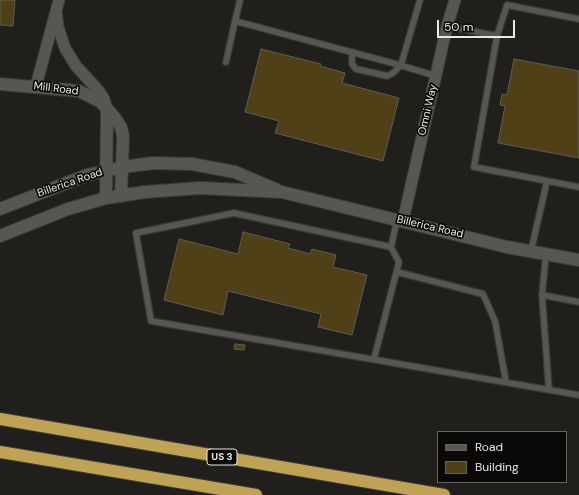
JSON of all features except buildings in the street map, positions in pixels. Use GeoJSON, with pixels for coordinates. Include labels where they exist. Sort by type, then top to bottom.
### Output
{"type":"FeatureCollection","features":[{"type":"Feature","properties":{"kind":"highway","name":"US 3"},"geometry":{"type":"LineString","coordinates":[[0,420],[444,495]]}},
{"type":"Feature","properties":{"kind":"highway"},"geometry":{"type":"LineString","coordinates":[[0,452],[256,495]]}},
{"type":"Feature","properties":{"kind":"main road","name":"Mill Road"},"geometry":{"type":"LineString","coordinates":[[0,84],[79,91],[94,98],[107,109],[121,127],[124,146],[121,195]]}},
{"type":"Feature","properties":{"kind":"main road"},"geometry":{"type":"LineString","coordinates":[[106,198],[107,109]]}},
{"type":"Feature","properties":{"kind":"main road","name":"Billerica Road"},"geometry":{"type":"LineString","coordinates":[[0,209],[69,182],[106,170],[153,163],[215,167],[249,176],[282,192]]}},
{"type":"Feature","properties":{"kind":"main road","name":"Billerica Road"},"geometry":{"type":"LineString","coordinates":[[0,236],[68,209],[106,198],[121,195],[200,188],[282,192],[531,251],[579,260]]}},
{"type":"Feature","properties":{"kind":"street","name":"Omni Way"},"geometry":{"type":"LineString","coordinates":[[400,220],[447,26],[455,0]]}},
{"type":"Feature","properties":{"kind":"street"},"geometry":{"type":"LineString","coordinates":[[36,86],[58,5]]}},
{"type":"Feature","properties":{"kind":"street"},"geometry":{"type":"LineString","coordinates":[[58,5],[58,27],[65,48],[76,66],[99,91],[104,99],[107,109]]}},
{"type":"Feature","properties":{"kind":"lane"},"geometry":{"type":"LineString","coordinates":[[226,62],[240,0]]}},
{"type":"Feature","properties":{"kind":"lane"},"geometry":{"type":"LineString","coordinates":[[352,52],[352,64],[356,69],[387,76],[393,73],[401,65],[420,0]]}},
{"type":"Feature","properties":{"kind":"lane"},"geometry":{"type":"LineString","coordinates":[[579,19],[507,5],[497,36],[474,167],[579,187]]}},
{"type":"Feature","properties":{"kind":"lane"},"geometry":{"type":"LineString","coordinates":[[235,21],[401,65],[436,76]]}},
{"type":"Feature","properties":{"kind":"lane"},"geometry":{"type":"LineString","coordinates":[[447,26],[497,36]]}},
{"type":"Feature","properties":{"kind":"lane"},"geometry":{"type":"LineString","coordinates":[[531,251],[547,181]]}},
{"type":"Feature","properties":{"kind":"lane"},"geometry":{"type":"LineString","coordinates":[[391,248],[234,213],[136,233],[151,321],[579,395]]}},
{"type":"Feature","properties":{"kind":"lane"},"geometry":{"type":"LineString","coordinates":[[374,359],[399,262],[391,248],[400,220]]}},
{"type":"Feature","properties":{"kind":"lane"},"geometry":{"type":"LineString","coordinates":[[546,254],[542,295],[549,390]]}},
{"type":"Feature","properties":{"kind":"lane"},"geometry":{"type":"LineString","coordinates":[[397,272],[483,294],[495,321],[506,382]]}},
{"type":"Feature","properties":{"kind":"lane"},"geometry":{"type":"LineString","coordinates":[[542,295],[579,302]]}}]}
